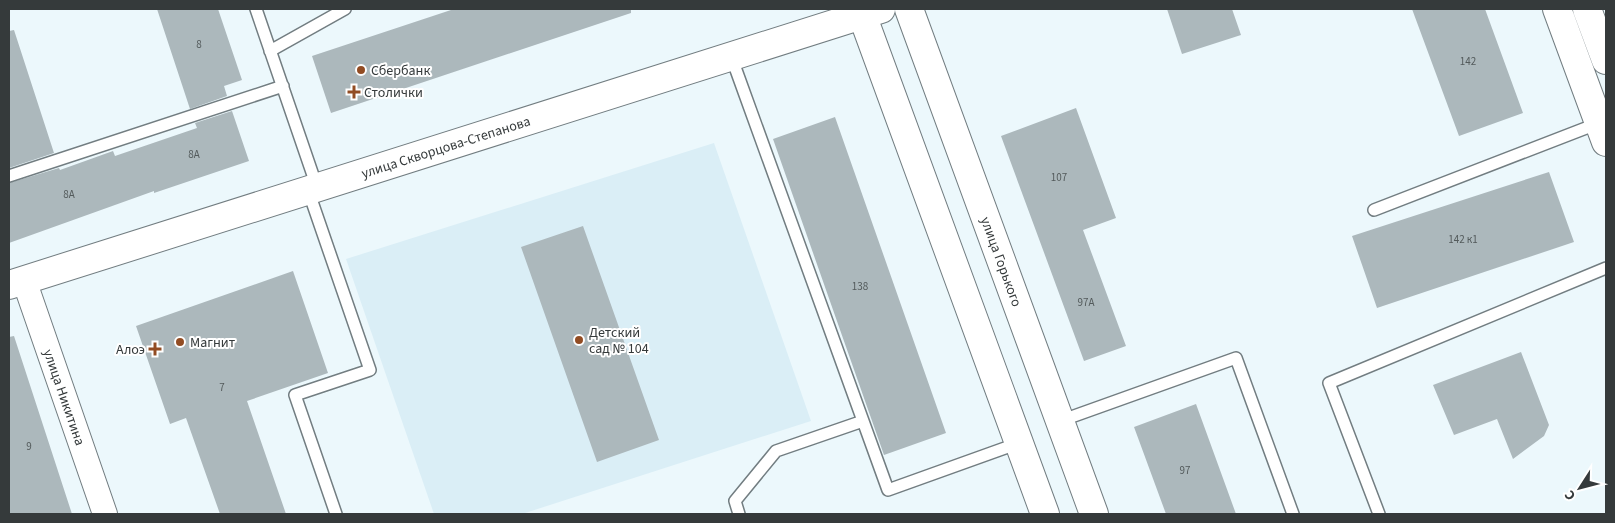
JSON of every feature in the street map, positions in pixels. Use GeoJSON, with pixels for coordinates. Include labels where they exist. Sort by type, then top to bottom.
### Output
{"type":"FeatureCollection","features":[{"type":"Feature","properties":{"kind":"main road","name":"улица Горького"},"geometry":{"type":"LineString","coordinates":[[909,9],[1094,514]]}},
{"type":"Feature","properties":{"kind":"main road"},"geometry":{"type":"LineString","coordinates":[[1556,9],[1603,132]]}},
{"type":"Feature","properties":{"kind":"main road"},"geometry":{"type":"LineString","coordinates":[[1587,9],[1606,60]]}},
{"type":"Feature","properties":{"kind":"main road"},"geometry":{"type":"LineString","coordinates":[[868,11],[1045,514]]}},
{"type":"Feature","properties":{"kind":"main road","name":"улица Скворцова-Степанова"},"geometry":{"type":"LineString","coordinates":[[16,283],[868,11]]}},
{"type":"Feature","properties":{"kind":"street","name":"улица Никитина"},"geometry":{"type":"LineString","coordinates":[[16,283],[104,514]]}},
{"type":"Feature","properties":{"kind":"lane"},"geometry":{"type":"LineString","coordinates":[[256,9],[283,86],[370,370],[295,395],[336,514]]}},
{"type":"Feature","properties":{"kind":"lane"},"geometry":{"type":"LineString","coordinates":[[270,51],[344,9]]}},
{"type":"Feature","properties":{"kind":"lane"},"geometry":{"type":"LineString","coordinates":[[731,56],[888,490],[1019,443]]}},
{"type":"Feature","properties":{"kind":"lane"},"geometry":{"type":"LineString","coordinates":[[9,176],[283,86]]}},
{"type":"Feature","properties":{"kind":"lane"},"geometry":{"type":"LineString","coordinates":[[1374,210],[1603,132]]}},
{"type":"Feature","properties":{"kind":"lane"},"geometry":{"type":"LineString","coordinates":[[1379,514],[1329,383],[1606,268]]}},
{"type":"Feature","properties":{"kind":"lane"},"geometry":{"type":"LineString","coordinates":[[1060,421],[1236,358],[1293,514]]}},
{"type":"Feature","properties":{"kind":"lane"},"geometry":{"type":"LineString","coordinates":[[740,514],[735,501],[776,451],[863,421]]}},
{"type":"Feature","properties":{"kind":"shaded area","name":"Детский сад № 104"},"geometry":{"type":"Polygon","coordinates":[[[714,143],[811,421],[522,514],[434,514],[346,259],[714,143]]]}},
{"type":"Feature","properties":{"kind":"building"},"geometry":{"type":"Polygon","coordinates":[[[157,9],[218,9],[242,80],[224,86],[227,96],[190,109],[157,9]]]}},
{"type":"Feature","properties":{"kind":"building"},"geometry":{"type":"Polygon","coordinates":[[[454,9],[631,9],[631,13],[331,113],[312,56],[454,9]]]}},
{"type":"Feature","properties":{"kind":"building"},"geometry":{"type":"Polygon","coordinates":[[[1167,9],[1232,9],[1241,35],[1182,54],[1167,9]]]}},
{"type":"Feature","properties":{"kind":"building"},"geometry":{"type":"Polygon","coordinates":[[[1412,9],[1485,9],[1523,113],[1459,136],[1412,9]]]}},
{"type":"Feature","properties":{"kind":"building"},"geometry":{"type":"Polygon","coordinates":[[[14,30],[54,153],[9,168],[9,31],[14,30]]]}},
{"type":"Feature","properties":{"kind":"building"},"geometry":{"type":"Polygon","coordinates":[[[1076,108],[1116,218],[1083,230],[1126,346],[1084,361],[1001,136],[1076,108]]]}},
{"type":"Feature","properties":{"kind":"building"},"geometry":{"type":"Polygon","coordinates":[[[232,111],[249,161],[154,193],[154,191],[9,243],[9,183],[59,168],[60,170],[113,151],[115,156],[197,128],[195,123],[232,111]]]}},
{"type":"Feature","properties":{"kind":"building"},"geometry":{"type":"Polygon","coordinates":[[[835,117],[946,433],[884,455],[773,139],[835,117]]]}},
{"type":"Feature","properties":{"kind":"building"},"geometry":{"type":"Polygon","coordinates":[[[1549,172],[1574,242],[1377,308],[1352,236],[1549,172]]]}},
{"type":"Feature","properties":{"kind":"building"},"geometry":{"type":"Polygon","coordinates":[[[583,226],[659,440],[597,462],[521,247],[583,226]]]}},
{"type":"Feature","properties":{"kind":"building"},"geometry":{"type":"Polygon","coordinates":[[[293,271],[328,373],[247,401],[286,514],[220,514],[186,418],[170,424],[136,326],[293,271]]]}},
{"type":"Feature","properties":{"kind":"building"},"geometry":{"type":"Polygon","coordinates":[[[14,336],[72,514],[9,514],[9,337],[14,336]]]}},
{"type":"Feature","properties":{"kind":"building"},"geometry":{"type":"Polygon","coordinates":[[[1521,352],[1549,425],[1544,436],[1513,459],[1497,419],[1454,435],[1433,385],[1521,352]]]}},
{"type":"Feature","properties":{"kind":"building"},"geometry":{"type":"Polygon","coordinates":[[[1196,404],[1236,514],[1166,514],[1134,427],[1196,404]]]}},
{"type":"Feature","properties":{"kind":"place","name":"Сбербанк"},"geometry":{"type":"Point","coordinates":[361,70]}},
{"type":"Feature","properties":{"kind":"place","name":"Столички"},"geometry":{"type":"Point","coordinates":[354,92]}},
{"type":"Feature","properties":{"kind":"place","name":"Детский сад № 104"},"geometry":{"type":"Point","coordinates":[579,340]}},
{"type":"Feature","properties":{"kind":"place","name":"Магнит"},"geometry":{"type":"Point","coordinates":[180,342]}},
{"type":"Feature","properties":{"kind":"place","name":"Алоэ"},"geometry":{"type":"Point","coordinates":[155,349]}}]}
